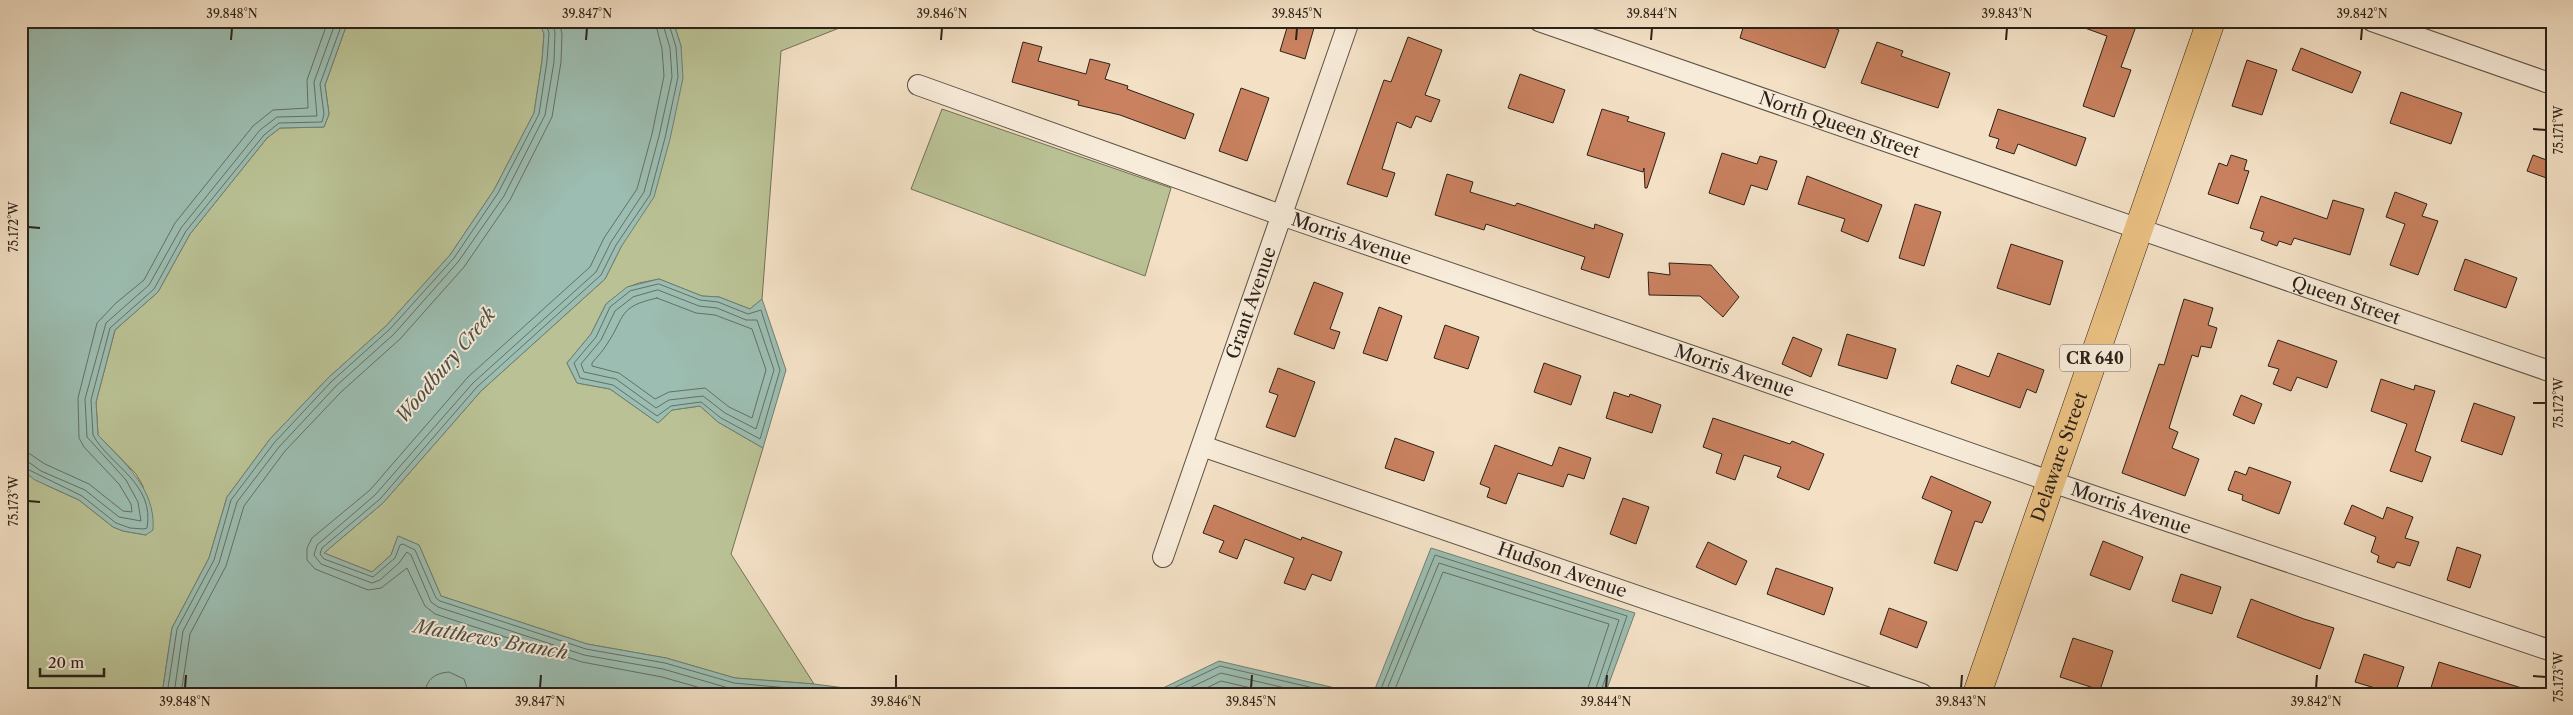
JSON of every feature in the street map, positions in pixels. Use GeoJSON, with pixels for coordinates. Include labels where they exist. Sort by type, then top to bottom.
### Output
{"type":"FeatureCollection","features":[{"type":"Feature","properties":{"kind":"main road","name":"Delaware Street"},"geometry":{"type":"LineString","coordinates":[[1977,694],[2211,21]]}},
{"type":"Feature","properties":{"kind":"street","name":"Grant Avenue"},"geometry":{"type":"LineString","coordinates":[[1162,557],[1349,21]]}},
{"type":"Feature","properties":{"kind":"street","name":"North Queen Street"},"geometry":{"type":"LineString","coordinates":[[1539,21],[2139,230]]}},
{"type":"Feature","properties":{"kind":"street"},"geometry":{"type":"LineString","coordinates":[[2372,21],[2552,84]]}},
{"type":"Feature","properties":{"kind":"street","name":"Morris Avenue"},"geometry":{"type":"LineString","coordinates":[[918,85],[1281,215],[2052,482],[2552,651]]}},
{"type":"Feature","properties":{"kind":"street","name":"Queen Street"},"geometry":{"type":"LineString","coordinates":[[2139,230],[2552,372]]}},
{"type":"Feature","properties":{"kind":"street","name":"Hudson Avenue"},"geometry":{"type":"LineString","coordinates":[[1202,446],[1922,694]]}},
{"type":"Feature","properties":{"kind":"green space"},"geometry":{"type":"Polygon","coordinates":[[[348,21],[539,21],[544,33],[534,113],[494,190],[450,255],[386,326],[328,378],[270,439],[227,497],[209,558],[172,628],[162,694],[21,694],[21,469],[48,486],[79,500],[113,527],[123,531],[146,535],[143,486],[136,474],[98,435],[96,402],[115,330],[158,292],[190,234],[267,138],[280,128],[324,127],[329,114],[325,85],[348,21]]]}},
{"type":"Feature","properties":{"kind":"green space"},"geometry":{"type":"Polygon","coordinates":[[[673,21],[857,21],[781,51],[762,299],[750,309],[719,297],[702,296],[659,279],[639,283],[628,287],[606,304],[591,334],[567,363],[577,383],[610,389],[658,423],[672,410],[700,406],[718,422],[763,448],[731,554],[814,684],[735,678],[666,658],[587,644],[441,596],[419,545],[398,536],[391,555],[372,572],[324,553],[383,503],[481,391],[605,279],[621,247],[681,46],[673,21]]]}},
{"type":"Feature","properties":{"kind":"green space"},"geometry":{"type":"Polygon","coordinates":[[[942,109],[1171,188],[1145,276],[911,189],[942,109]]]}},
{"type":"Feature","properties":{"kind":"water"},"geometry":{"type":"Polygon","coordinates":[[[21,21],[348,21],[325,85],[329,114],[324,127],[280,128],[267,138],[190,234],[158,292],[115,330],[96,402],[98,435],[128,466],[144,489],[153,515],[153,530],[146,535],[123,531],[113,527],[79,500],[35,480],[21,469],[21,21]]]}},
{"type":"Feature","properties":{"kind":"water"},"geometry":{"type":"Polygon","coordinates":[[[539,21],[673,21],[681,46],[683,78],[670,139],[654,197],[621,247],[605,279],[481,391],[383,503],[324,553],[372,572],[391,555],[398,536],[419,545],[441,596],[587,644],[666,658],[735,678],[814,684],[892,694],[452,694],[450,691],[402,694],[162,694],[172,628],[209,558],[227,497],[270,439],[328,378],[386,326],[450,255],[494,190],[534,113],[544,34],[539,21]]]}},
{"type":"Feature","properties":{"kind":"water"},"geometry":{"type":"Polygon","coordinates":[[[659,279],[702,296],[719,297],[750,309],[762,299],[786,370],[763,448],[718,422],[700,406],[672,410],[658,423],[610,389],[577,383],[567,363],[591,334],[606,304],[627,287],[659,279]]]}},
{"type":"Feature","properties":{"kind":"water"},"geometry":{"type":"Polygon","coordinates":[[[1431,548],[1635,613],[1605,694],[1373,694],[1431,548]]]}},
{"type":"Feature","properties":{"kind":"water"},"geometry":{"type":"Polygon","coordinates":[[[1219,661],[1361,694],[1163,694],[1163,688],[1219,661]]]}},
{"type":"Feature","properties":{"kind":"building"},"geometry":{"type":"Polygon","coordinates":[[[1289,21],[1316,21],[1305,59],[1280,51],[1289,21]]]}},
{"type":"Feature","properties":{"kind":"building"},"geometry":{"type":"Polygon","coordinates":[[[1745,21],[1817,21],[1839,30],[1825,68],[1740,38],[1745,21]]]}},
{"type":"Feature","properties":{"kind":"building"},"geometry":{"type":"Polygon","coordinates":[[[2072,21],[2138,21],[2121,67],[2131,70],[2114,117],[2083,106],[2107,36],[2071,23],[2072,21]]]}},
{"type":"Feature","properties":{"kind":"building"},"geometry":{"type":"Polygon","coordinates":[[[1408,37],[1442,50],[1425,95],[1440,100],[1431,122],[1416,116],[1411,128],[1397,122],[1382,169],[1395,173],[1387,197],[1347,184],[1384,80],[1391,82],[1408,37]]]}},
{"type":"Feature","properties":{"kind":"building"},"geometry":{"type":"Polygon","coordinates":[[[1023,42],[1042,47],[1038,61],[1086,74],[1090,59],[1110,64],[1105,79],[1128,86],[1127,89],[1194,114],[1185,139],[1120,115],[1078,105],[1079,101],[1012,82],[1023,42]]]}},
{"type":"Feature","properties":{"kind":"building"},"geometry":{"type":"Polygon","coordinates":[[[1877,42],[1903,51],[1901,56],[1950,73],[1938,108],[1861,83],[1877,42]]]}},
{"type":"Feature","properties":{"kind":"building"},"geometry":{"type":"Polygon","coordinates":[[[2301,48],[2361,72],[2352,93],[2292,70],[2301,48]]]}},
{"type":"Feature","properties":{"kind":"building"},"geometry":{"type":"Polygon","coordinates":[[[2247,60],[2277,70],[2262,115],[2232,106],[2247,60]]]}},
{"type":"Feature","properties":{"kind":"building"},"geometry":{"type":"Polygon","coordinates":[[[1520,74],[1565,90],[1553,123],[1508,108],[1520,74]]]}},
{"type":"Feature","properties":{"kind":"building"},"geometry":{"type":"Polygon","coordinates":[[[1241,88],[1269,98],[1247,161],[1219,151],[1241,88]]]}},
{"type":"Feature","properties":{"kind":"building"},"geometry":{"type":"Polygon","coordinates":[[[2401,92],[2462,113],[2451,144],[2390,123],[2401,92]]]}},
{"type":"Feature","properties":{"kind":"building"},"geometry":{"type":"Polygon","coordinates":[[[1602,109],[1629,117],[1627,121],[1665,133],[1647,188],[1645,188],[1644,168],[1643,172],[1587,155],[1602,109]]]}},
{"type":"Feature","properties":{"kind":"building"},"geometry":{"type":"Polygon","coordinates":[[[1998,109],[2086,138],[2076,166],[2018,144],[2014,154],[1996,148],[1999,139],[1989,136],[1998,109]]]}},
{"type":"Feature","properties":{"kind":"building"},"geometry":{"type":"Polygon","coordinates":[[[1722,153],[1757,164],[1760,156],[1777,161],[1767,190],[1751,185],[1744,205],[1709,193],[1722,153]]]}},
{"type":"Feature","properties":{"kind":"building"},"geometry":{"type":"Polygon","coordinates":[[[2231,155],[2247,160],[2244,170],[2249,171],[2238,204],[2208,194],[2219,163],[2227,166],[2231,155]]]}},
{"type":"Feature","properties":{"kind":"building"},"geometry":{"type":"Polygon","coordinates":[[[2533,155],[2552,162],[2552,180],[2527,171],[2533,155]]]}},
{"type":"Feature","properties":{"kind":"building"},"geometry":{"type":"Polygon","coordinates":[[[1447,174],[1473,182],[1470,192],[1515,206],[1517,203],[1594,229],[1595,224],[1623,234],[1609,278],[1581,269],[1585,257],[1486,224],[1484,230],[1435,215],[1447,174]]]}},
{"type":"Feature","properties":{"kind":"building"},"geometry":{"type":"Polygon","coordinates":[[[1807,176],[1882,205],[1868,242],[1841,231],[1845,219],[1798,204],[1807,176]]]}},
{"type":"Feature","properties":{"kind":"building"},"geometry":{"type":"Polygon","coordinates":[[[2395,192],[2427,204],[2422,216],[2438,221],[2418,275],[2390,265],[2405,224],[2386,217],[2395,192]]]}},
{"type":"Feature","properties":{"kind":"building"},"geometry":{"type":"Polygon","coordinates":[[[2261,196],[2327,219],[2333,200],[2364,209],[2350,255],[2294,238],[2291,245],[2279,241],[2277,246],[2261,240],[2264,232],[2250,228],[2261,196]]]}},
{"type":"Feature","properties":{"kind":"building"},"geometry":{"type":"Polygon","coordinates":[[[1915,204],[1941,212],[1924,266],[1899,258],[1915,204]]]}},
{"type":"Feature","properties":{"kind":"building"},"geometry":{"type":"Polygon","coordinates":[[[2011,244],[2063,261],[2050,305],[1997,288],[2011,244]]]}},
{"type":"Feature","properties":{"kind":"building"},"geometry":{"type":"Polygon","coordinates":[[[2465,259],[2517,278],[2506,308],[2454,290],[2465,259]]]}},
{"type":"Feature","properties":{"kind":"building"},"geometry":{"type":"Polygon","coordinates":[[[1669,263],[1711,265],[1739,297],[1723,317],[1700,296],[1649,295],[1648,272],[1670,275],[1669,263]]]}},
{"type":"Feature","properties":{"kind":"building"},"geometry":{"type":"Polygon","coordinates":[[[1314,282],[1343,293],[1330,329],[1340,332],[1334,349],[1294,334],[1314,282]]]}},
{"type":"Feature","properties":{"kind":"building"},"geometry":{"type":"Polygon","coordinates":[[[2184,299],[2213,308],[2208,325],[2217,328],[2211,348],[2201,346],[2198,357],[2192,355],[2169,428],[2178,432],[2172,448],[2199,459],[2185,496],[2122,473],[2159,364],[2164,365],[2184,299]]]}},
{"type":"Feature","properties":{"kind":"building"},"geometry":{"type":"Polygon","coordinates":[[[1379,307],[1402,316],[1387,361],[1363,353],[1379,307]]]}},
{"type":"Feature","properties":{"kind":"building"},"geometry":{"type":"Polygon","coordinates":[[[1445,325],[1479,337],[1468,369],[1434,358],[1445,325]]]}},
{"type":"Feature","properties":{"kind":"building"},"geometry":{"type":"Polygon","coordinates":[[[1847,334],[1896,349],[1887,379],[1838,365],[1847,334]]]}},
{"type":"Feature","properties":{"kind":"building"},"geometry":{"type":"Polygon","coordinates":[[[1793,337],[1822,349],[1811,377],[1782,364],[1793,337]]]}},
{"type":"Feature","properties":{"kind":"building"},"geometry":{"type":"Polygon","coordinates":[[[2278,340],[2337,361],[2327,388],[2297,377],[2291,391],[2273,384],[2279,369],[2268,366],[2278,340]]]}},
{"type":"Feature","properties":{"kind":"building"},"geometry":{"type":"Polygon","coordinates":[[[1998,353],[2044,370],[2036,393],[2027,389],[2020,408],[1951,383],[1957,365],[1989,377],[1998,353]]]}},
{"type":"Feature","properties":{"kind":"building"},"geometry":{"type":"Polygon","coordinates":[[[1544,363],[1581,376],[1571,405],[1534,392],[1544,363]]]}},
{"type":"Feature","properties":{"kind":"building"},"geometry":{"type":"Polygon","coordinates":[[[1278,368],[1315,382],[1295,437],[1266,427],[1278,395],[1269,392],[1278,368]]]}},
{"type":"Feature","properties":{"kind":"building"},"geometry":{"type":"Polygon","coordinates":[[[2381,379],[2414,390],[2415,385],[2435,391],[2415,451],[2431,457],[2422,482],[2390,471],[2407,424],[2371,411],[2381,379]]]}},
{"type":"Feature","properties":{"kind":"building"},"geometry":{"type":"Polygon","coordinates":[[[1614,392],[1629,397],[1630,394],[1661,405],[1652,433],[1606,418],[1614,392]]]}},
{"type":"Feature","properties":{"kind":"building"},"geometry":{"type":"Polygon","coordinates":[[[2241,395],[2262,404],[2254,424],[2233,415],[2241,395]]]}},
{"type":"Feature","properties":{"kind":"building"},"geometry":{"type":"Polygon","coordinates":[[[2474,403],[2515,417],[2502,455],[2461,441],[2474,403]]]}},
{"type":"Feature","properties":{"kind":"building"},"geometry":{"type":"Polygon","coordinates":[[[1713,418],[1790,444],[1792,441],[1824,454],[1809,490],[1777,477],[1781,467],[1744,455],[1735,480],[1716,473],[1722,454],[1703,447],[1713,418]]]}},
{"type":"Feature","properties":{"kind":"building"},"geometry":{"type":"Polygon","coordinates":[[[1395,438],[1434,452],[1424,481],[1385,468],[1395,438]]]}},
{"type":"Feature","properties":{"kind":"building"},"geometry":{"type":"Polygon","coordinates":[[[1495,445],[1552,466],[1559,447],[1591,458],[1584,479],[1568,474],[1563,487],[1518,473],[1506,504],[1487,497],[1490,488],[1480,484],[1495,445]]]}},
{"type":"Feature","properties":{"kind":"building"},"geometry":{"type":"Polygon","coordinates":[[[2249,467],[2291,482],[2279,514],[2242,500],[2243,495],[2228,490],[2235,471],[2246,475],[2249,467]]]}},
{"type":"Feature","properties":{"kind":"building"},"geometry":{"type":"Polygon","coordinates":[[[1931,476],[1991,502],[1982,523],[1975,521],[1957,571],[1934,563],[1952,511],[1922,498],[1931,476]]]}},
{"type":"Feature","properties":{"kind":"building"},"geometry":{"type":"Polygon","coordinates":[[[1623,498],[1649,507],[1636,544],[1610,534],[1623,498]]]}},
{"type":"Feature","properties":{"kind":"building"},"geometry":{"type":"Polygon","coordinates":[[[1214,505],[1301,540],[1302,537],[1342,552],[1331,581],[1312,574],[1305,590],[1284,583],[1294,558],[1245,539],[1237,559],[1219,552],[1224,541],[1203,533],[1214,505]]]}},
{"type":"Feature","properties":{"kind":"building"},"geometry":{"type":"Polygon","coordinates":[[[2352,505],[2383,519],[2387,507],[2413,517],[2405,538],[2419,542],[2410,566],[2397,562],[2394,568],[2377,562],[2379,556],[2371,552],[2376,537],[2344,524],[2352,505]]]}},
{"type":"Feature","properties":{"kind":"building"},"geometry":{"type":"Polygon","coordinates":[[[2103,541],[2143,557],[2130,590],[2090,575],[2103,541]]]}},
{"type":"Feature","properties":{"kind":"building"},"geometry":{"type":"Polygon","coordinates":[[[1708,542],[1747,561],[1736,585],[1696,567],[1708,542]]]}},
{"type":"Feature","properties":{"kind":"building"},"geometry":{"type":"Polygon","coordinates":[[[2457,547],[2481,555],[2470,588],[2447,580],[2457,547]]]}},
{"type":"Feature","properties":{"kind":"building"},"geometry":{"type":"Polygon","coordinates":[[[1776,568],[1833,588],[1824,615],[1767,594],[1776,568]]]}},
{"type":"Feature","properties":{"kind":"building"},"geometry":{"type":"Polygon","coordinates":[[[2181,574],[2221,587],[2212,614],[2172,601],[2181,574]]]}},
{"type":"Feature","properties":{"kind":"building"},"geometry":{"type":"Polygon","coordinates":[[[2251,599],[2334,628],[2320,669],[2237,637],[2251,599]]]}},
{"type":"Feature","properties":{"kind":"building"},"geometry":{"type":"Polygon","coordinates":[[[1889,608],[1927,622],[1917,648],[1880,634],[1889,608]]]}},
{"type":"Feature","properties":{"kind":"building"},"geometry":{"type":"Polygon","coordinates":[[[2073,638],[2113,651],[2100,690],[2060,677],[2073,638]]]}},
{"type":"Feature","properties":{"kind":"building"},"geometry":{"type":"Polygon","coordinates":[[[2364,654],[2404,667],[2395,694],[2355,682],[2364,654]]]}},
{"type":"Feature","properties":{"kind":"building"},"geometry":{"type":"Polygon","coordinates":[[[2439,662],[2528,690],[2527,694],[2429,694],[2439,662]]]}},
{"type":"Feature","properties":{"kind":"water label","name":"Woodbury Creek"},"geometry":{"type":"Point","coordinates":[445,365]}},
{"type":"Feature","properties":{"kind":"water label","name":"Matthews Branch"},"geometry":{"type":"Point","coordinates":[491,639]}}]}
